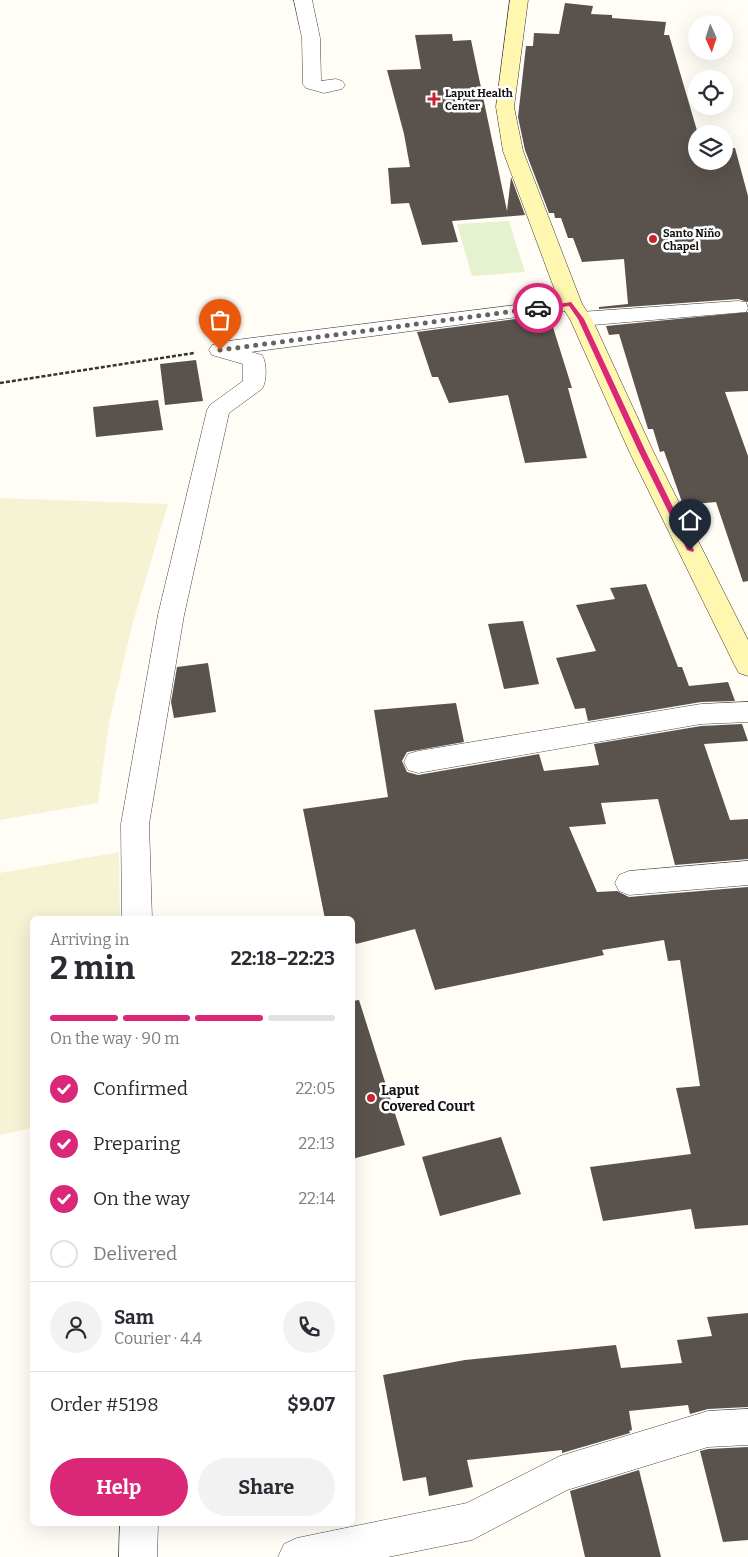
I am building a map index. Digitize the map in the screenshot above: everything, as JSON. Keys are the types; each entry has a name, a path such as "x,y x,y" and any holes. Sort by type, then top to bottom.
{"street":[{"path":"303,0 311,38 312,84 324,87 336,85"},
{"path":"519,0 505,107 513,151 576,312 641,450 748,666"},
{"path":"220,350 576,312 738,307"},
{"path":"137,916 135,824 171,615 218,410 254,384 254,360 220,350"},
{"path":"418,762 701,714 748,712"},
{"path":"629,883 748,873"},
{"path":"297,1557 472,1521 560,1474 708,1429 748,1427"},
{"path":"138,1557 139,1526"}],"path":[{"path":"0,383 144,359 220,350"}],"shaded area":[{"path":"0,498 168,504 133,622 110,718 98,803 0,820"},
{"path":"119,852 120,916 30,916 30,1128 0,1135 0,873"}],"green space":[{"path":"509,221 525,272 472,276 457,224"}],"building":[{"path":"565,3 593,6 591,14 612,15 612,18 666,22 664,35 669,35 688,100 688,115 692,115 695,125 688,125 688,170 733,170 733,148 735,148 748,196 748,302 738,299 599,309 599,307 628,304 624,259 582,262 573,238 568,238 561,218 555,218 554,213 549,213 525,150 518,117 526,46 533,46 534,33 559,34"},
{"path":"452,34 453,41 471,40 507,211 511,177 525,215 452,221 458,242 422,245 409,203 391,204 388,168 410,167 404,134 387,70 421,69 415,35"},
{"path":"748,312 748,391 725,392 748,456 748,581 743,582 716,502 683,505 664,451 660,452 653,429 648,429 619,334 609,335 606,326"},
{"path":"530,317 532,323 551,321 572,388 568,388 587,458 525,463 508,395 449,403 438,377 432,377 417,332"},
{"path":"196,360 203,401 165,405 160,364"},
{"path":"158,400 163,430 96,437 93,407"},
{"path":"646,584 678,667 682,667 689,686 728,682 735,701 701,702 588,721 585,708 575,709 556,658 596,651 576,605 615,599 610,588"},
{"path":"523,621 539,684 504,689 488,624"},
{"path":"208,663 216,712 174,718 171,702 177,667"},
{"path":"456,703 464,742 407,752 402,761 407,772 418,775 539,754 544,771 599,765 594,744 701,726 742,724 748,741 704,744 730,820 748,819 748,859 675,865 658,799 601,803 606,824 569,827 597,892 617,891 629,897 748,887 748,1225 695,1229 691,1209 603,1221 590,1167 691,1154 676,1088 700,1086 680,960 668,961 664,940 602,950 604,955 435,990 415,929 356,944 355,916 324,916 303,809 388,797 374,710"},
{"name":"Laput Covered Court","path":"359,1000 405,1145 355,1158 355,1001"},
{"path":"501,1137 521,1194 440,1216 422,1157"},
{"path":"748,1313 748,1407 708,1409 690,1414 688,1405 629,1411 632,1430 629,1431 630,1433 562,1453 562,1450 467,1460 473,1487 429,1496 426,1477 403,1481 383,1375 465,1360 616,1345 621,1368 682,1363 677,1340 712,1336 707,1317"},
{"path":"748,1447 748,1540 723,1542 700,1451"},
{"path":"639,1470 661,1557 585,1557 570,1491"}],"way so far":[{"path":"220,350 538,308"}],"place":[{"name":"Laput Health Center","path":"434,99"},
{"name":"Santo Niño Chapel","path":"653,239"},
{"name":"Laput Covered Court","path":"371,1098"}],"route":[{"path":"538,308 571,304 581,319 641,450 690,550"}]}
